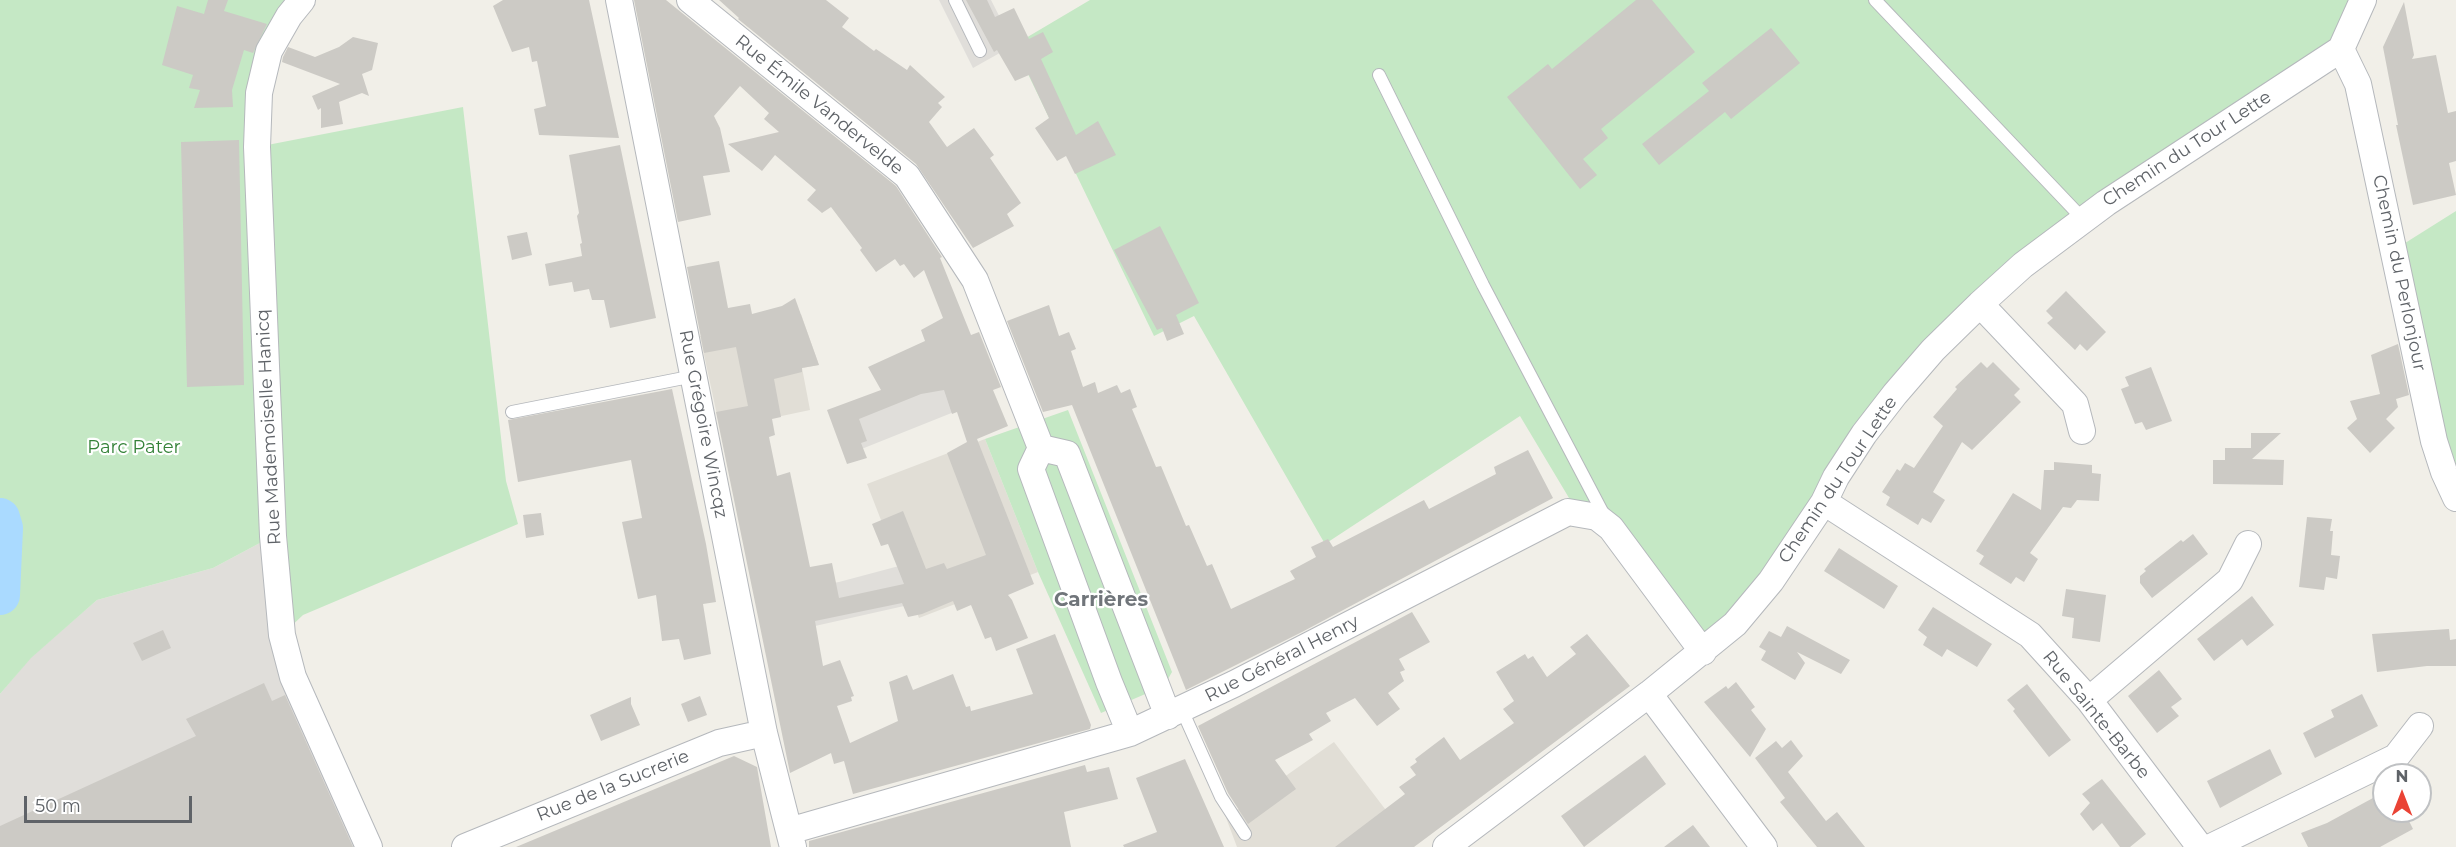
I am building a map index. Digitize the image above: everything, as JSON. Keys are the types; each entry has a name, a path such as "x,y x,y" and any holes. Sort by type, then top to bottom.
{"street":[{"name":"Rue Mademoiselle Hanicq","path":"302,0 289,16 269,51 259,93 257,147 273,536 282,635 293,677 369,847"},
{"name":"Rue Grégoire Wincqz","path":"619,0 764,733 791,839"},
{"name":"Rue Émile Vandervelde","path":"690,0 907,176 975,280 1041,448"},
{"path":"2341,49 2363,0"},
{"name":"Chemin du Tour Lette","path":"1446,847 1650,694 1735,624 1753,603 1824,502 1836,477 1864,434 1895,394 1934,350 2023,265 2083,219 2341,49"},
{"name":"Chemin du Perlonjour","path":"2341,49 2358,84 2434,441 2444,472 2456,498"},
{"path":"1980,304 2075,404 2082,431"},
{"path":"1130,733 1031,469 1041,448 1066,454 1175,713"},
{"name":"Rue Sainte-Barbe","path":"1824,502 2030,635 2089,700 2200,847"},
{"name":"Rue Général Henry","path":"791,839 1130,733 1175,713 1568,512 1597,517 1611,528 1703,652"},
{"path":"2089,700 2230,580 2248,544"},
{"path":"1650,694 1764,847"},
{"path":"2211,847 2396,757 2420,726"},
{"name":"Rue de la Sucrerie","path":"465,847 719,743 764,733"}],"lane":[{"path":"955,0 980,51"},
{"path":"1875,0 2083,219"},
{"path":"1379,75 1483,285 1611,528"},
{"path":"512,412 694,376"},
{"path":"1175,713 1221,797 1245,834"}],"shaded area":[{"path":"939,0 991,0 1014,45 973,68"},
{"path":"801,314 819,365 802,368 810,410 720,429 700,336"},
{"path":"948,368 964,408 854,452 839,413"},
{"path":"985,439 1038,572 919,618 867,484"},
{"path":"273,536 282,635 364,847 0,847 0,694 30,658 97,600 213,568"},
{"path":"899,566 913,604 815,626 756,596 839,582"},
{"path":"1334,742 1414,847 1237,847 1225,815 1240,808"}],"green space":[{"name":"Parc Pater","path":"0,0 294,0 257,147 463,107 506,481 518,524 303,615 282,635 273,536 213,568 97,600 31,658 0,694"},
{"path":"1090,0 2363,0 2341,49 1980,304 1703,652 1615,534 1578,513 1520,416 1325,544 1194,316 1154,336 1014,45"},
{"path":"2456,211 2456,498 2394,250"},
{"path":"1068,410 1172,672 1164,686 1101,713 1038,572 985,439"}],"building":[{"path":"208,0 228,0 224,11 267,24 253,53 244,50 232,90 233,107 194,108 200,90 189,88 193,75 162,65 177,6 204,14"},
{"path":"503,0 589,0 619,138 539,135 534,109 546,106 537,61 532,62 529,47 512,52 493,6"},
{"path":"634,0 666,0 896,186 942,257 940,258 971,335 979,332 1001,387 993,390 1008,426 977,439 1034,584 1008,595 1028,638 996,651 991,637 985,639 971,605 957,611 953,601 922,614 908,617 902,603 815,621 823,666 840,660 854,696 851,697 852,701 837,706 850,743 898,721 889,682 907,675 913,690 953,674 966,707 970,706 971,711 1033,694 1016,649 1055,634 1091,725 1090,729 853,794 844,761 834,764 831,753 790,773 716,412 748,406 736,347 704,353 687,267 719,261 728,308 750,304 752,314 782,306 795,298 819,365 802,368 802,372 774,379 781,417 772,419 775,435 769,437 777,476 790,472 810,567 832,563 839,598 904,584 888,544 881,546 872,524 903,511 926,569 944,563 947,569 986,555 947,453 967,442 957,412 952,414 944,390 921,394 859,419 867,441 861,443 867,458 847,464 827,410 881,390 868,367 925,341 921,330 943,318 924,270 914,278 904,264 900,266 895,259 876,272 860,250 862,248 831,207 822,213 807,200 816,190 775,155 762,171 728,144 779,132 764,119 769,113 740,86 714,116 720,128 730,172 703,176 711,215 678,222"},
{"path":"719,0 826,0 849,18 842,27 874,51 876,49 907,70 910,65 945,97 938,103 942,107 929,122 947,147 974,128 994,155 990,158 1021,203 1007,214 1014,226 973,248 916,164 738,19"},
{"path":"966,0 987,0 995,17 1014,8 1029,39 1043,32 1053,52 1041,59 1076,135 1098,121 1116,155 1075,174 1066,156 1057,161 1035,128 1049,118 1029,75 1015,81 997,50 994,52"},
{"path":"1636,0 1652,0 1695,52 1601,129 1608,138 1583,159 1597,175 1580,189 1507,97 1548,64 1552,69"},
{"path":"2404,2 2414,55 2412,59 2436,55 2448,113 2456,111 2456,161 2449,163 2456,195 2413,205 2383,47"},
{"path":"1771,28 1800,63 1731,119 1725,112 1659,165 1642,144 1709,91 1702,83"},
{"path":"353,37 378,43 372,70 362,74 369,96 362,93 339,102 343,124 321,128 321,108 318,110 312,96 340,84 282,62 283,57 288,47 315,57 339,47"},
{"path":"239,140 244,385 187,387 181,142"},
{"path":"620,145 656,318 610,328 604,300 592,300 589,289 574,292 572,282 549,286 545,264 582,256 577,216 579,213 569,155"},
{"path":"1160,226 1199,303 1176,315 1184,334 1167,341 1162,328 1157,330 1114,250"},
{"path":"527,232 532,255 512,260 507,236"},
{"path":"2066,291 2106,332 2087,351 2080,344 2075,350 2047,323 2053,318 2046,311"},
{"path":"1049,305 1059,336 1069,332 1076,349 1071,351 1083,387 1095,382 1098,393 1117,385 1121,393 1130,389 1137,407 1132,409 1156,467 1161,466 1186,526 1189,525 1207,566 1212,564 1231,609 1295,579 1290,571 1316,557 1311,547 1328,539 1333,547 1424,500 1429,509 1496,474 1494,467 1528,450 1553,498 1302,632 1186,690 1072,405 1043,412 1007,321"},
{"path":"2398,344 2409,395 2396,399 2398,407 2386,419 2395,428 2370,453 2347,428 2357,419 2350,401 2380,394 2371,355"},
{"path":"1981,362 1987,368 1993,362 2020,389 2014,395 2021,402 1972,450 1962,442 1933,492 1945,500 1931,523 1922,518 1918,525 1886,505 1890,497 1882,492 1897,469 1900,471 1905,463 1914,468 1943,426 1933,417 1957,389 1955,387"},
{"path":"2151,367 2172,421 2146,430 2142,422 2135,424 2121,389 2129,386 2125,377"},
{"path":"672,389 706,544 716,602 703,604 711,654 684,660 679,639 662,641 656,595 638,599 622,522 642,518 631,460 518,482 508,420"},
{"path":"2251,433 2281,433 2252,459 2284,460 2283,485 2213,484 2213,460 2225,460 2225,448 2251,448"},
{"path":"2054,462 2092,465 2092,473 2101,474 2099,501 2077,500 2071,508 2063,507 2030,553 2038,559 2024,582 2016,577 2011,584 1979,564 1984,556 1976,551 2013,493 2041,510 2044,470 2054,470"},
{"path":"541,513 544,535 526,538 523,515"},
{"path":"2307,517 2332,519 2331,555 2340,556 2337,579 2326,577 2324,590 2299,587"},
{"path":"2193,534 2208,554 2152,598 2140,583 2140,576 2146,571 2144,569 2181,540 2183,542"},
{"path":"1839,548 1898,586 1884,609 1824,571"},
{"path":"2066,589 2106,595 2100,642 2072,638 2074,618 2062,616"},
{"path":"2252,596 2274,625 2247,646 2242,639 2214,661 2197,639"},
{"path":"1933,607 1992,644 1977,667 1947,649 1942,657 1923,645 1927,637 1918,630"},
{"path":"1412,612 1430,642 1399,659 1405,670 1400,672 1404,681 1388,693 1400,709 1377,726 1355,698 1326,713 1331,721 1309,734 1313,740 1275,760 1296,789 1248,824 1228,793 1198,726"},
{"path":"1787,626 1850,660 1841,674 1797,652 1805,663 1795,680 1761,660 1766,651 1759,647 1769,631 1781,637"},
{"path":"2449,629 2450,640 2456,639 2456,666 2427,666 2377,672 2372,634"},
{"path":"163,630 171,648 142,661 133,643"},
{"path":"1587,634 1630,686 1414,847 1335,847 1405,794 1399,787 1416,775 1410,767 1417,762 1415,759 1444,737 1460,760 1514,723 1503,709 1514,701 1496,672 1525,654 1528,659 1533,656 1547,677 1576,654 1570,647"},
{"path":"2159,670 2182,699 2171,707 2179,716 2157,733 2128,696"},
{"path":"1736,682 1755,707 1751,710 1766,729 1750,757 1704,702 1726,686 1728,689"},
{"path":"264,683 272,701 285,695 353,847 0,847 0,826 196,736 186,719"},
{"path":"2027,684 2071,740 2049,757 2007,700"},
{"path":"2362,694 2378,726 2315,758 2303,733 2334,717 2331,710"},
{"path":"700,696 707,715 688,722 681,704"},
{"path":"631,697 631,704 640,725 601,741 590,715"},
{"path":"1791,740 1803,756 1788,772 1826,821 1837,812 1865,847 1817,847 1780,802 1785,798 1755,758 1776,741 1782,748"},
{"path":"2270,749 2282,774 2220,808 2207,781"},
{"path":"1645,755 1666,784 1584,847 1561,816"},
{"path":"734,756 757,767 771,847 516,847"},
{"path":"1185,759 1224,847 1124,847 1123,845 1157,832 1136,778"},
{"path":"1085,765 1087,772 1109,767 1118,799 1064,812 1071,847 809,847 809,841"},
{"path":"2102,779 2146,834 2130,847 2120,847 2102,823 2093,831 2080,814 2090,803 2082,794"},
{"path":"2372,799 2372,823 2410,823 2413,829 2380,847 2308,847 2301,833 2327,823"},
{"path":"1693,825 1710,847 1664,847"}],"waterway":[{"path":"0,518 3,528 0,595"}],"district":[{"name":"Carrières","path":"1101,600"}]}
